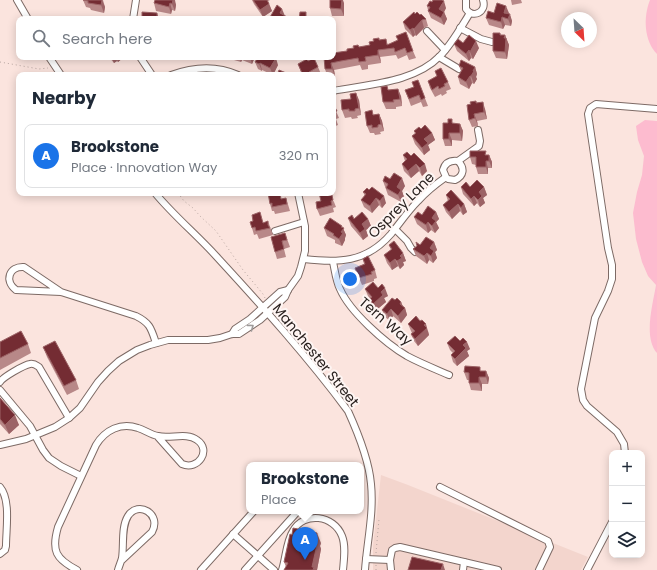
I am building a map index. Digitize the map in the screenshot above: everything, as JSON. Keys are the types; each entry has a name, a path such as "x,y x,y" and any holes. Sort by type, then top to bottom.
{"street":[{"path":"17,0 26,16"},
{"path":"133,16 136,0"},
{"path":"466,0 466,8 470,13 476,14 482,10 484,4 483,0"},
{"path":"336,90 408,76 426,68 445,50 470,13"},
{"path":"460,28 481,39 492,42"},
{"path":"427,31 445,50"},
{"path":"439,57 459,69"},
{"path":"51,60 59,72"},
{"path":"142,60 150,72"},
{"path":"181,72 194,68 208,68 228,72"},
{"path":"625,450 624,444 617,432 587,406 583,400 581,389 595,318 612,279 612,265 608,248 588,114 590,108 596,104 657,109"},
{"path":"458,161 479,146 480,141 478,130"},
{"name":"Osprey Lane","path":"451,161 458,161 463,168 460,177 455,180 448,179 446,177 444,170 446,164 451,161"},
{"name":"Osprey Lane","path":"304,259 333,262 351,259 370,251 382,243 418,201 446,177"},
{"name":"Manchester Street","path":"158,196 263,307 348,411 354,424 369,470 371,484 372,506 365,570"},
{"path":"0,445 18,442 55,427 69,418 80,408 98,382 113,366 137,350 156,343 173,340 214,340 232,334 239,334 268,313 285,297 298,276 304,259 306,241 299,196"},
{"path":"275,231 304,222"},
{"path":"395,229 407,240 414,252"},
{"name":"Tern Way","path":"333,262 339,288 345,300 363,320 406,355 449,375"},
{"path":"61,292 21,266 13,270 9,276 10,283 16,290 61,292 102,304 142,319 149,325 156,343"},
{"path":"232,334 235,329 250,319 280,292 288,290"},
{"path":"0,382 27,365 36,365 40,369 69,418"},
{"path":"0,390 29,424 43,450 52,461 81,476"},
{"path":"77,570 61,561 54,543 58,527 81,476 99,441 105,434 112,429 121,426 130,426 158,437 191,437 197,440 202,446 202,458 193,465 182,464 158,437"},
{"path":"0,487 6,496 7,508 6,546 5,550 0,554"},
{"path":"440,487 548,541 550,547 539,570"},
{"path":"118,570 122,560 127,518 133,510 138,509 148,511 154,518 154,528 152,532 122,560"},
{"path":"201,570 251,514"},
{"path":"244,570 295,514"},
{"path":"282,570 293,531 302,521 315,517 330,521 340,532 344,544 343,570"},
{"path":"587,570 609,528"},
{"path":"233,534 274,570"},
{"path":"391,570 390,560 392,550 400,547 498,570"},
{"path":"366,559 390,560"},
{"path":"463,570 464,562"}],"path":[{"path":"0,62 39,69 54,66"},
{"path":"180,196 184,202 193,208 216,231 243,270 263,294 265,299"},
{"path":"376,556 379,520"},
{"path":"376,563 376,570"}],"shaded area":[{"path":"650,0 657,0 657,54 647,36 646,14"},
{"path":"645,120 657,121 657,353 653,346 650,329 651,311 656,285 648,276 642,262 636,239 633,213 642,175 644,156 638,140 636,126"},
{"path":"381,475 588,557 581,570 373,570 373,546"}],"building":[{"path":"83,0 102,0 101,5 88,3 88,1"},
{"path":"155,0 173,0 169,7 154,3"},
{"path":"253,0 267,0 269,4 260,10"},
{"path":"330,0 342,0 341,9 330,8"},
{"path":"433,0 444,1 439,9 444,12 441,18 428,11 430,7 427,6 430,1 432,2"},
{"path":"497,3 506,6 504,13 510,14 508,19 502,17 501,22 486,18 488,11 494,13"},
{"path":"277,5 282,9 280,13 285,16 271,16"},
{"path":"142,12 157,13 157,16 142,16"},
{"path":"300,12 306,12 306,16 299,16"},
{"path":"414,12 415,14 417,12 420,15 421,14 426,19 422,20 414,29 413,28 410,30 403,22"},
{"path":"406,32 413,51 407,53 405,48 395,52 394,48 378,50 378,55 365,57 366,61 359,62 358,58 341,61 331,63 332,69 325,69 324,60 336,60 336,53 347,51 347,49 354,48 353,46 358,45 359,47 370,45 369,42 374,41 373,39 379,38 379,40 386,39 387,45 398,40 396,36"},
{"path":"493,33 505,35 505,52 493,51"},
{"path":"469,35 476,41 470,52 469,50 466,54 454,44 458,39 463,43"},
{"path":"256,60 275,60 270,68 255,62"},
{"path":"305,60 315,60 318,67 309,72 302,72 298,64"},
{"path":"461,60 475,67 471,76 466,82 458,77 463,68 459,66"},
{"path":"441,68 448,82 444,84 445,86 439,89 438,86 432,90 428,81 437,76 435,71"},
{"path":"418,80 425,98 421,100 419,95 409,99 405,90 414,87 412,82"},
{"path":"387,86 388,90 398,89 400,99 393,100 394,102 383,102 381,87"},
{"path":"356,93 359,108 355,109 355,111 349,111 349,109 342,110 341,100 351,99 350,94"},
{"path":"476,101 476,103 483,102 484,112 474,114 475,118 469,120 467,105 471,104 470,102"},
{"path":"372,110 373,115 379,114 381,124 378,125 378,127 372,128 372,125 367,126 365,112"},
{"path":"448,119 452,119 452,123 460,124 460,133 449,133 449,139 443,139 443,123 448,123"},
{"path":"425,125 432,133 424,139 428,143 422,148 412,136 416,133 414,131 419,127 421,129"},
{"path":"470,151 486,151 485,155 489,155 489,161 486,161 486,167 476,167 476,157 470,157"},
{"path":"407,152 411,156 414,153 425,164 420,168 416,164 408,171 402,164 407,159 403,155"},
{"path":"394,173 402,178 397,187 401,190 398,195 386,188 388,184 383,181 385,176 390,179"},
{"path":"477,180 484,187 479,192 482,196 478,200 474,196 471,199 461,187 466,182 470,187"},
{"path":"372,187 384,196 380,201 376,198 370,206 361,200 366,194 363,192 367,188 369,190"},
{"path":"451,190 464,204 461,208 458,204 449,212 443,205 450,199 446,195"},
{"path":"269,196 280,196 281,199 286,198 287,204 272,207 272,203 270,204"},
{"path":"320,196 332,196 332,205 317,209 316,202 321,201"},
{"path":"428,206 436,212 432,218 436,221 432,226 428,222 426,225 414,217 418,212 422,215"},
{"path":"260,212 263,223 268,221 270,228 256,231 255,227 252,228 250,222 253,221 252,215"},
{"path":"362,212 368,219 362,224 365,229 360,233 348,218 352,215 354,219"},
{"path":"330,218 344,228 339,239 324,228"},
{"path":"285,233 287,240 282,241 284,249 275,252 271,237"},
{"path":"426,237 434,242 430,248 434,251 431,256 427,253 424,256 413,249 417,246 416,242 420,245"},
{"path":"394,241 403,253 400,256 402,258 397,261 395,259 390,263 384,255 392,249 389,245"},
{"path":"368,256 375,270 371,272 372,274 359,278 355,268 365,264 363,259"},
{"path":"373,282 378,288 382,284 385,288 381,292 383,295 372,305 368,300 372,297 365,289"},
{"path":"392,298 395,300 397,298 401,302 400,304 405,308 398,316 391,309 387,314 382,310"},
{"path":"416,316 420,321 422,320 426,324 424,325 427,328 415,339 411,334 415,331 408,324"},
{"path":"21,331 28,344 0,358 0,342"},
{"path":"455,336 460,341 463,338 467,342 463,345 466,348 455,359 451,355 455,351 447,343"},
{"path":"55,341 76,380 64,386 43,347"},
{"path":"465,366 480,367 480,371 486,371 486,377 479,377 479,383 469,383 469,373 464,372"},
{"path":"0,398 15,415 5,425 0,419"},
{"path":"293,528 317,533 316,539 318,540 312,567 314,567 313,570 284,570 288,563 284,562 290,534 292,535"},
{"path":"412,557 443,564 441,570 408,570"}],"place":[{"name":"Brookstone","path":"305,560"}]}
